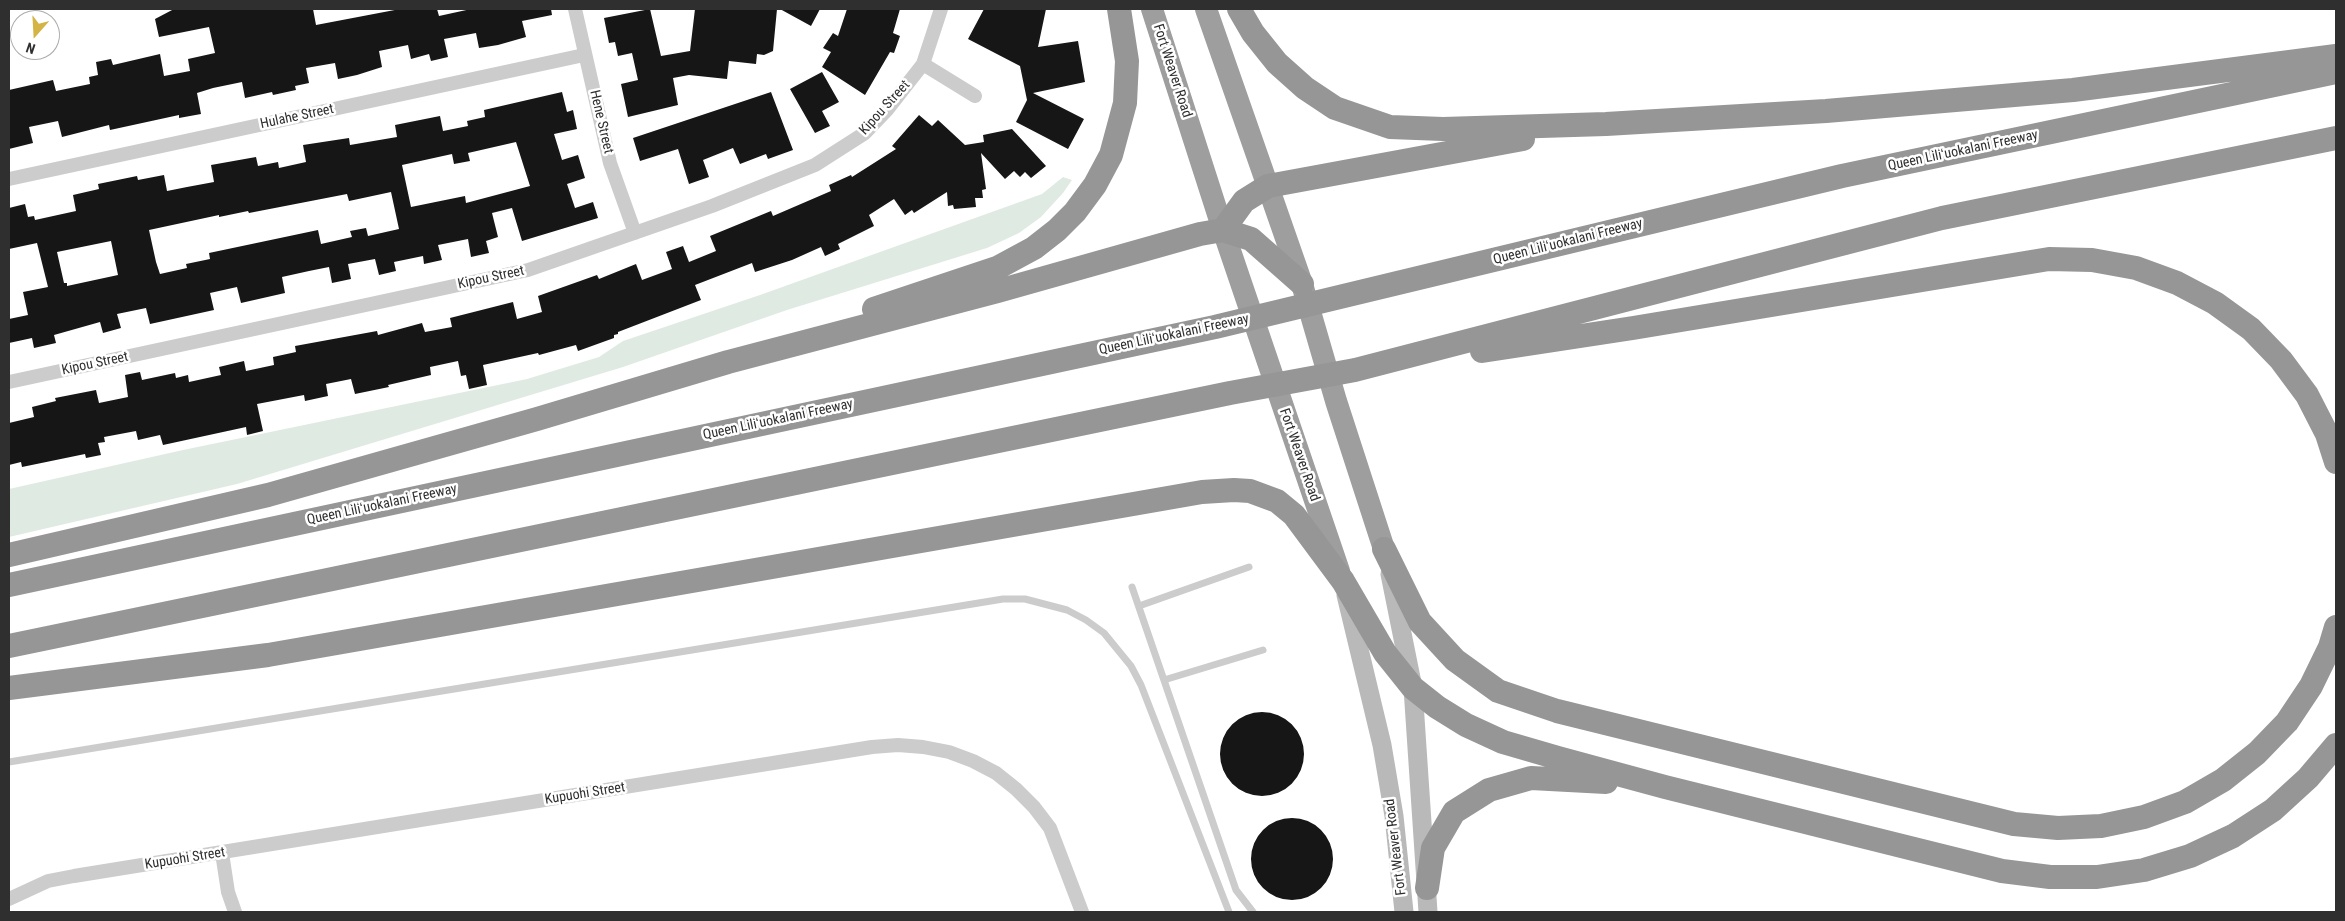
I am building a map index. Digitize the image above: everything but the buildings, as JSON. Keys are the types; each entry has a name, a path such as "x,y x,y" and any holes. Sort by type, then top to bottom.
{"highway":[{"path":"728,362 831,323 997,268 1034,248 1057,230 1075,212 1095,185 1110,155 1120,126 1128,75 1125,39 1118,9"},
{"name":"Fort Weaver Road","path":"1152,9 1223,230 1343,581"},
{"name":"Fort Weaver Road","path":"1206,9 1302,284 1336,401 1384,548"},
{"path":"1238,9 1253,33 1277,63 1305,88 1335,108 1362,119 1390,127 1443,129 1606,124 1826,111 2073,90 2336,56"},
{"name":"Queen Liliʻuokalani Freeway","path":"9,585 1215,327 1336,300 1587,236 1842,176 2336,72"},
{"path":"1223,230 1244,201 1268,186 1606,124"},
{"path":"1354,370 1942,218 2336,138"},
{"path":"9,555 268,495 537,419 728,362 998,291 1200,234 1223,230 1251,239 1302,284"},
{"path":"9,646 1230,393 1354,370 1633,328 2049,259 2092,260 2136,268 2177,283 2216,303 2250,329 2281,360 2307,395 2327,434 2336,462"},
{"path":"9,688 268,654 1222,490 1250,491 1278,501 1294,515 1343,581 1385,653 1413,688 1437,707 1466,725 1504,742 1665,787 2002,871 2050,877 2097,877 2144,870 2190,856 2233,836 2273,810 2308,778 2336,745"},
{"path":"1384,548 1420,622 1455,660 1498,691 1557,712 2004,821 2058,828 2101,826 2144,817 2185,802 2223,780 2257,754 2287,722 2312,686 2330,647 2336,627"},
{"path":"1428,888 1433,848 1454,812 1488,790 1531,778 1665,787"}],"main road":[{"name":"Fort Weaver Road","path":"1384,548 1406,645 1413,688 1428,888 1428,912"},
{"name":"Fort Weaver Road","path":"1343,581 1382,745 1394,816 1404,912"}],"street":[{"name":"Hene Street","path":"575,9 610,162 634,233"},
{"name":"Kipou Street","path":"9,382 528,270 634,233 815,165 865,133 887,110 922,64 941,9"},
{"name":"Hulahe Street","path":"9,179 584,55"},
{"path":"922,64 975,96"},
{"name":"Kupuohi Street","path":"9,899 48,881 74,876 222,854 872,747 898,745 923,747 957,755 996,773 1016,789 1034,807 1050,828 1082,912"},
{"path":"222,854 228,892 235,912"}],"lane":[{"path":"1139,606 1249,567"},
{"path":"1132,587 1236,890 1253,912"},
{"path":"9,762 983,602 1025,599 1060,607 1086,620 1104,633 1131,666 1141,685 1229,912"},
{"path":"1164,680 1263,650"}],"shaded area":[{"path":"1063,177 1072,180 1041,217 1019,233 987,248 787,310 623,367 237,484 9,537 9,489 183,450 527,379 599,357 623,341 760,295 1042,194"}]}
